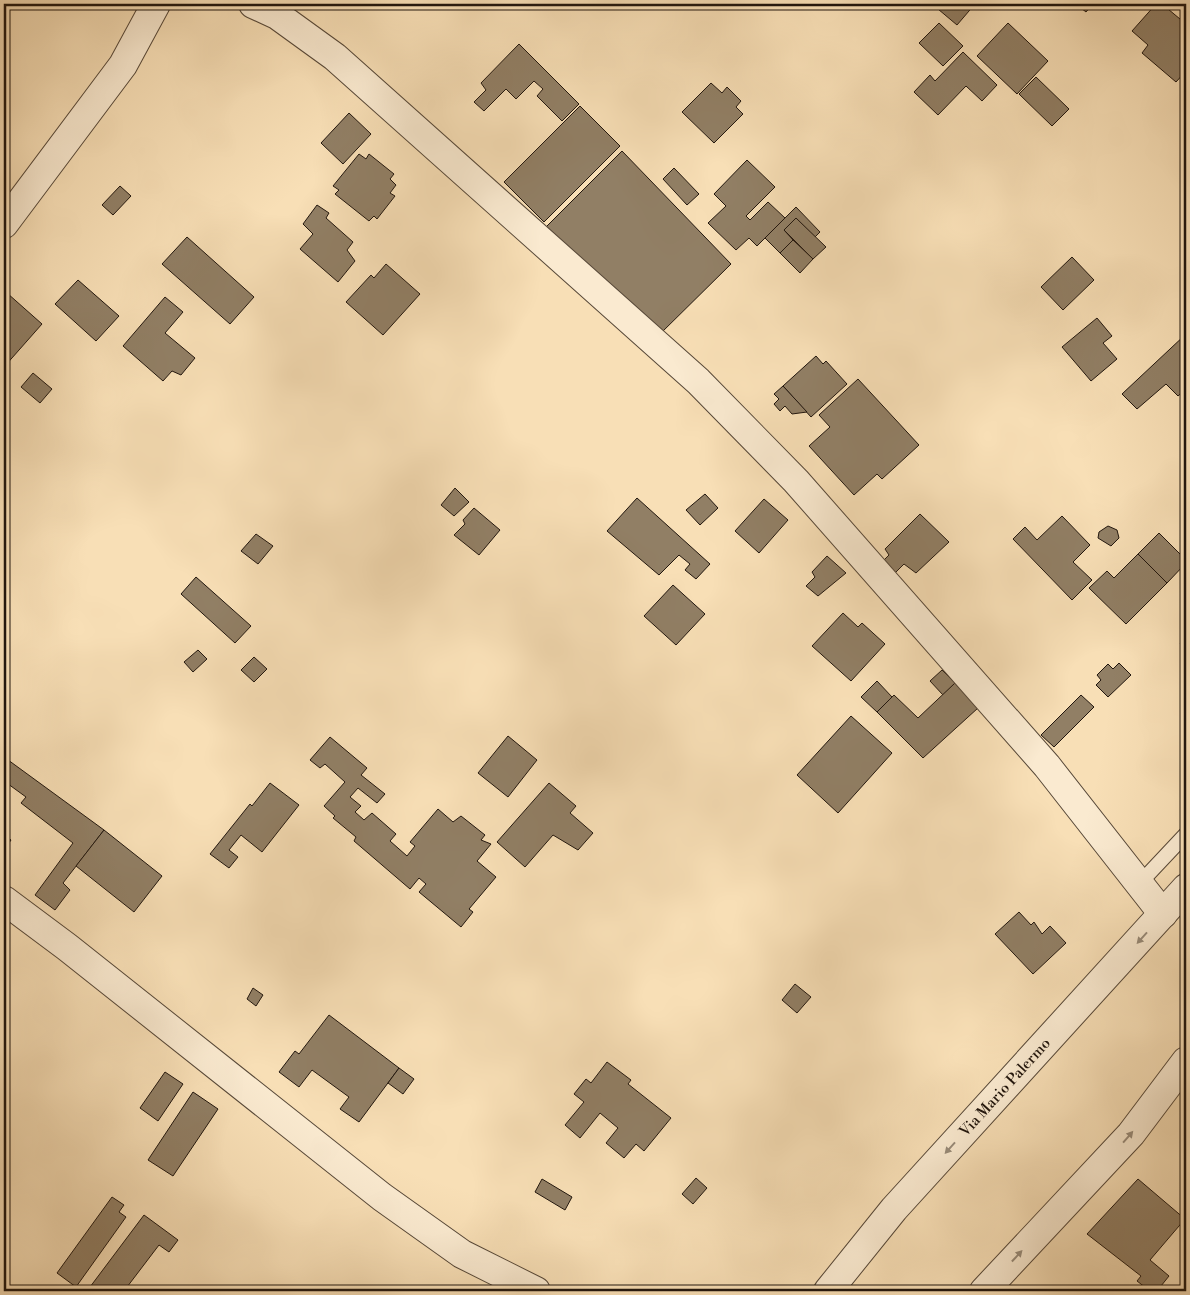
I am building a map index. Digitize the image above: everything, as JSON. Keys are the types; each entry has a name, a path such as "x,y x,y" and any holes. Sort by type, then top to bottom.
{"street":[{"path":"4,224 123,65 156,4"},
{"path":"253,4 277,15 335,57 698,381 796,481 1047,766 1163,914"},
{"name":"Via Mario Palermo","path":"828,1291 894,1210 1186,888"},
{"path":"4,900 67,946 382,1197 462,1254 536,1291"},
{"path":"984,1291 1131,1134 1186,1061"}],"lane":[{"path":"1140,884 1186,834"}],"building":[{"path":"932,4 975,4 957,25"},
{"path":"1076,4 1093,4 1086,12"},
{"path":"1156,4 1162,4 1186,24 1186,71 1176,82 1142,53 1148,45 1132,31"},
{"path":"939,23 963,46 943,66 919,43"},
{"path":"1008,23 1048,61 1017,94 977,56"},
{"path":"519,44 579,104 562,121 537,96 543,89 534,81 516,99 506,89 484,111 474,102 486,90 481,83"},
{"path":"963,52 997,85 982,101 966,86 938,115 914,92 930,75 935,81"},
{"path":"1036,77 1069,109 1052,126 1019,94"},
{"path":"711,83 722,93 727,87 741,101 736,107 743,114 714,143 682,112"},
{"path":"580,106 620,146 544,222 504,182"},
{"path":"349,113 371,134 343,164 321,143"},
{"path":"622,151 731,264 659,335 546,227"},
{"path":"359,154 366,159 369,154 394,174 390,179 396,185 390,193 395,196 377,219 374,216 369,221 335,194 339,190 333,186"},
{"path":"747,160 775,187 746,216 750,220 768,202 785,218 757,246 749,238 736,250 708,223 726,206 714,194"},
{"path":"674,168 699,194 687,205 663,179"},
{"path":"120,186 131,196 113,215 102,205"},
{"path":"317,205 329,213 326,218 353,242 347,250 355,261 338,282 300,249 313,234 303,224"},
{"path":"796,207 820,232 815,237 796,218 784,230 793,240 780,253 765,238"},
{"path":"796,218 826,247 813,259 784,230"},
{"path":"187,237 254,297 230,324 162,264"},
{"path":"793,240 813,259 800,273 780,253"},
{"path":"1072,257 1094,280 1063,310 1041,287"},
{"path":"386,264 420,294 383,335 346,302 371,275 374,278"},
{"path":"78,280 119,316 96,341 55,304"},
{"path":"7,293 42,324 4,367 4,297"},
{"path":"165,297 183,312 165,333 195,358 181,375 172,371 163,381 123,346"},
{"path":"1097,318 1112,336 1103,343 1117,359 1091,381 1062,347"},
{"path":"1186,334 1186,389 1178,396 1166,384 1137,409 1122,394"},
{"path":"816,356 823,364 826,361 847,384 811,417 783,386"},
{"path":"33,373 52,389 40,403 21,387"},
{"path":"858,379 919,445 882,479 877,474 854,495 809,446 830,427 819,415"},
{"path":"783,386 807,412 792,414 785,406 780,411 774,404 779,399 774,394"},
{"path":"455,488 469,502 454,516 441,505"},
{"path":"705,494 718,508 700,525 686,510"},
{"path":"637,498 710,564 696,579 685,570 690,564 679,555 659,575 607,531"},
{"path":"764,499 788,520 759,553 735,531"},
{"path":"474,508 500,530 479,555 454,535 465,524 463,520"},
{"path":"920,514 949,542 916,573 904,564 888,580 878,566 889,555 885,549"},
{"path":"1062,516 1090,545 1073,562 1092,580 1072,600 1013,539 1025,527 1037,540"},
{"path":"1108,526 1117,530 1119,538 1111,546 1098,538 1099,532"},
{"path":"1159,533 1186,560 1186,563 1167,583 1138,554"},
{"path":"256,534 273,546 258,564 241,551"},
{"path":"1138,554 1167,583 1126,624 1089,588 1107,571 1114,578"},
{"path":"827,556 846,573 818,596 806,586 815,577 812,572"},
{"path":"196,577 251,626 235,643 181,594"},
{"path":"673,585 705,614 676,645 644,616"},
{"path":"843,613 858,627 862,623 885,644 851,681 812,646"},
{"path":"1186,637 1186,650 1180,643"},
{"path":"198,650 207,659 193,672 184,662"},
{"path":"254,657 267,669 254,682 241,670"},
{"path":"1119,663 1131,675 1108,697 1096,685 1101,680 1097,675 1108,664 1113,669"},
{"path":"942,670 955,683 943,695 930,681"},
{"path":"877,681 892,697 877,712 861,697"},
{"path":"955,683 978,708 923,758 877,712 894,695 918,718"},
{"path":"1081,695 1094,707 1054,747 1041,735"},
{"path":"851,716 892,753 838,813 797,775"},
{"path":"508,736 537,760 508,797 478,773"},
{"path":"330,737 367,768 361,775 385,794 377,803 358,788 350,797 361,806 355,812 364,820 372,813 396,834 390,841 407,856 415,846 410,842 438,809 453,822 461,816 485,835 481,840 491,844 477,861 496,877 469,909 473,912 461,927 419,892 426,884 419,878 410,889 354,841 356,837 333,818 335,816 324,806 345,782 325,764 320,768 310,760"},
{"path":"4,757 104,830 63,883 70,890 55,910 35,895 73,843 21,803 26,797 4,781"},
{"path":"270,783 299,805 262,852 241,835 229,850 238,857 229,868 210,854 250,804 252,806"},
{"path":"549,783 576,806 570,813 593,833 578,850 553,835 525,867 497,842"},
{"path":"104,830 162,876 134,912 76,866"},
{"path":"4,835 11,840 4,850"},
{"path":"1019,912 1031,925 1034,922 1042,934 1050,926 1066,943 1033,974 995,934"},
{"path":"795,984 811,997 797,1013 782,1000"},
{"path":"253,988 263,995 256,1006 247,999"},
{"path":"329,1015 399,1068 359,1122 340,1109 349,1097 312,1070 299,1087 279,1072 295,1051 299,1054"},
{"path":"607,1062 631,1080 628,1084 671,1118 644,1151 636,1144 624,1158 606,1143 618,1128 600,1113 580,1138 565,1125 584,1102 574,1094 586,1079 591,1083"},
{"path":"399,1068 414,1079 403,1094 388,1083"},
{"path":"165,1072 183,1084 158,1121 140,1108"},
{"path":"193,1092 218,1109 173,1176 148,1160"},
{"path":"696,1178 707,1188 693,1204 682,1194"},
{"path":"542,1179 572,1197 565,1210 535,1192"},
{"path":"1138,1179 1185,1219 1150,1260 1169,1276 1157,1291 1150,1291 1137,1281 1141,1276 1087,1234"},
{"path":"112,1197 124,1205 119,1212 126,1217 76,1287 57,1273"},
{"path":"144,1215 178,1240 169,1252 159,1245 124,1291 87,1291"}]}
